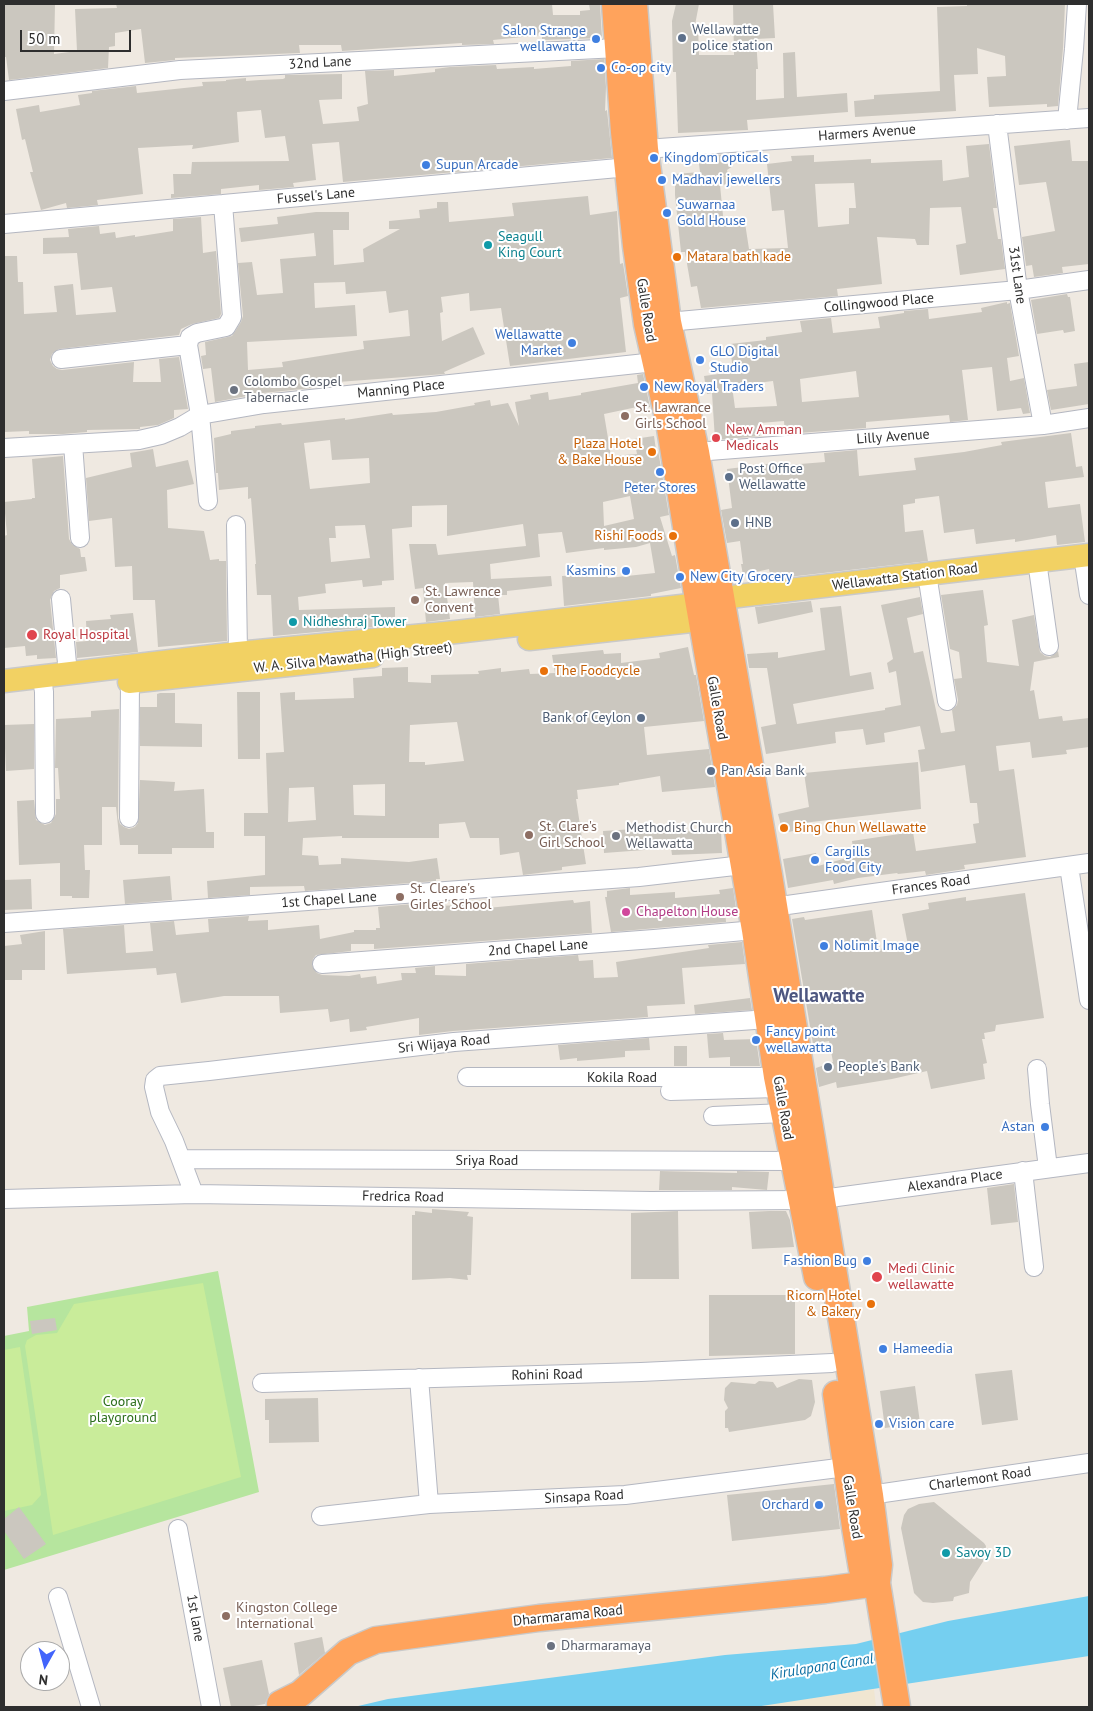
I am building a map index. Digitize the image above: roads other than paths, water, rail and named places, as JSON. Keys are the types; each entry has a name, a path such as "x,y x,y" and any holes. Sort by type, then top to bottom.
{"highway":[{"name":"Galle Road","path":"615,4 627,45"},
{"name":"Galle Road","path":"634,4 627,45 624,132 637,158 668,322 696,452 712,610 743,865 793,1161 812,1199"},
{"name":"Galle Road","path":"637,158 640,271 655,362 712,610 773,907 812,1199 830,1301 870,1495 879,1565 877,1583 897,1706"},
{"name":"Galle Road","path":"830,1301 832,1363 862,1569 877,1583"},
{"name":"Dharmarama Road","path":"276,1706 300,1694 348,1652 376,1640 539,1618 816,1591 877,1583"}],"main road":[{"name":"Wellawatta Station Road","path":"712,610 738,596 1086,556"},
{"name":"W. A. Silva Mawatha (High Street)","path":"4,696 68,674 238,653 712,610"},
{"name":"W. A. Silva Mawatha (High Street)","path":"4,681 43,684 130,682 712,610"}],"street":[{"path":"1067,120 1077,4"},
{"name":"32nd Lane","path":"4,91 180,70 627,45"},
{"name":"Harmers Avenue","path":"637,158 997,124 1089,118"},
{"name":"31st Lane","path":"997,124 1018,290 1043,425"},
{"name":"Fussel's Lane","path":"4,224 223,204 637,158"},
{"path":"208,501 200,415 188,345 190,337 197,333 226,327 232,317 223,204"},
{"name":"Collingwood Place","path":"668,322 1018,290 1089,280"},
{"path":"61,359 188,345"},
{"name":"Manning Place","path":"4,448 139,440 161,435 180,427 200,415 274,403 655,362"},
{"name":"Lilly Avenue","path":"696,452 1043,425 1089,418"},
{"path":"73,444 80,538"},
{"path":"236,525 238,653"},
{"path":"1086,556 1089,595"},
{"path":"1037,561 1049,646"},
{"path":"927,574 947,701"},
{"path":"61,599 68,674"},
{"path":"129,818 130,682"},
{"path":"43,684 45,814"},
{"name":"Frances Road","path":"773,907 1089,863"},
{"name":"1st Chapel Lane","path":"4,923 639,877 743,865"},
{"path":"1069,866 1089,1000"},
{"name":"2nd Chapel Lane","path":"322,964 755,930"},
{"name":"Sri Wijaya Road","path":"181,1159 160,1112 154,1087 155,1080 160,1076 209,1072 454,1042 768,1019"},
{"path":"1037,1069 1048,1168"},
{"name":"Kokila Road","path":"466,1077 634,1078 781,1093"},
{"path":"670,1091 781,1093"},
{"path":"713,1116 781,1093"},
{"path":"181,1159 194,1194"},
{"name":"Sriya Road","path":"181,1159 793,1161"},
{"name":"Alexandra Place","path":"812,1199 1089,1163"},
{"path":"1023,1172 1034,1267"},
{"name":"Fredrica Road","path":"4,1199 194,1194 651,1201 812,1199"},
{"name":"Rohini Road","path":"262,1383 641,1372 832,1363"},
{"path":"419,1378 429,1504"},
{"name":"Charlemont Road","path":"870,1495 1089,1463"},
{"name":"Sinsapa Road","path":"321,1516 429,1504 625,1495 846,1467"},
{"name":"1st lane","path":"178,1529 211,1707"},
{"path":"58,1597 91,1707"}],"water":[{"name":"Kirulapana Canal","path":"1089,1596 1089,1656 755,1707 354,1707 388,1699 725,1655 856,1644 948,1621"}],"place":[{"name":"Wellawatte police station","path":"682,38"},
{"name":"Salon Strange wellawatta","path":"596,39"},
{"name":"Co-op city","path":"601,68"},
{"name":"Kingdom opticals","path":"654,158"},
{"name":"Supun Arcade","path":"426,165"},
{"name":"Madhavi jewellers","path":"662,180"},
{"name":"Suwarnaa Gold House","path":"667,213"},
{"name":"Seagull King Court","path":"488,245"},
{"name":"Matara bath kade","path":"677,257"},
{"name":"Wellawatte Market","path":"572,343"},
{"name":"GLO Digital Studio","path":"700,360"},
{"name":"New Royal Traders","path":"644,387"},
{"name":"Colombo Gospel Tabernacle","path":"234,390"},
{"name":"St. Lawrance Girls School","path":"625,416"},
{"name":"New Amman Medicals","path":"716,438"},
{"name":"Plaza Hotel & Bake House","path":"652,452"},
{"name":"Peter Stores","path":"660,472"},
{"name":"Post Office Wellawatte","path":"729,477"},
{"name":"HNB","path":"735,523"},
{"name":"Rishi Foods","path":"673,536"},
{"name":"Kasmins","path":"626,571"},
{"name":"New City Grocery","path":"680,577"},
{"name":"St. Lawrence Convent","path":"415,600"},
{"name":"Nidheshraj Tower","path":"293,622"},
{"name":"Royal Hospital","path":"32,635"},
{"name":"The Foodcycle","path":"544,671"},
{"name":"Bank of Ceylon","path":"641,718"},
{"name":"Pan Asia Bank","path":"711,771"},
{"name":"Bing Chun Wellawatte","path":"784,828"},
{"name":"St. Clare's Girl School","path":"529,835"},
{"name":"Methodist Church Wellawatta","path":"616,836"},
{"name":"Cargills Food City","path":"815,860"},
{"name":"St. Cleare's Girles' School","path":"400,897"},
{"name":"Chapelton House","path":"626,912"},
{"name":"Nolimit Image","path":"824,946"},
{"name":"Fancy point wellawatta","path":"756,1040"},
{"name":"People's Bank","path":"828,1067"},
{"name":"Astan","path":"1045,1127"},
{"name":"Fashion Bug","path":"867,1261"},
{"name":"Medi Clinic wellawatte","path":"877,1277"},
{"name":"Ricorn Hotel & Bakery","path":"871,1304"},
{"name":"Hameedia","path":"883,1349"},
{"name":"Vision care","path":"879,1424"},
{"name":"Orchard","path":"819,1505"},
{"name":"Savoy 3D","path":"946,1553"},
{"name":"Kingston College International","path":"226,1616"},
{"name":"Dharmaramaya","path":"551,1646"}],"district":[{"name":"Wellawatte","path":"819,997"}],"park label":[{"name":"Cooray playground","path":"123,1410"}]}
